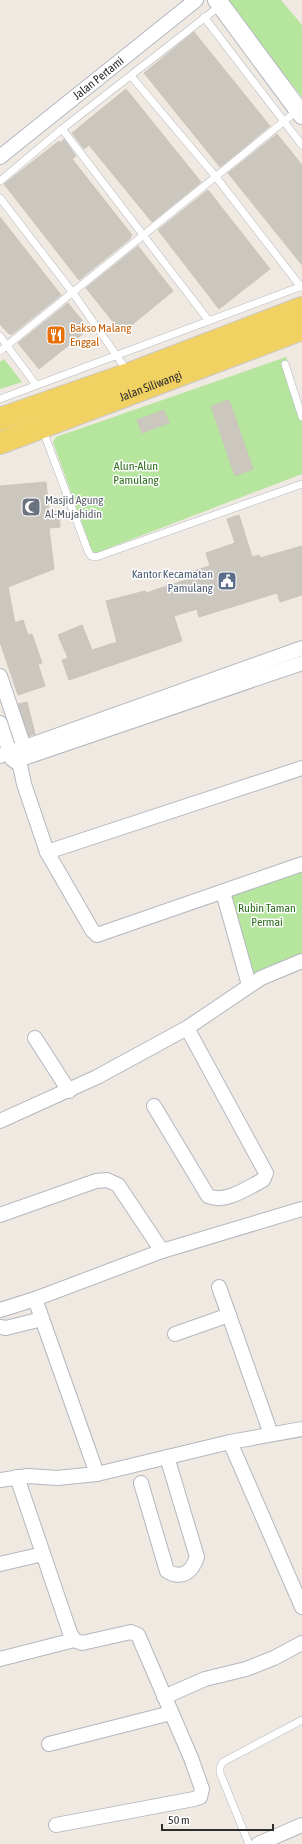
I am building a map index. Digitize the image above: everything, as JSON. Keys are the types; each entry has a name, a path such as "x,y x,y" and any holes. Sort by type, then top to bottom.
{"main road":[{"name":"Jalan Siliwangi","path":"0,419 129,374 302,294"},
{"name":"Jalan Siliwangi","path":"0,443 302,329"}],"street":[{"name":"Jalan Pertami","path":"0,156 196,0"},
{"path":"219,2 300,112"},
{"path":"0,723 5,753 12,758 24,756 262,669 302,648"},
{"path":"262,669 302,663"},
{"path":"0,676 24,756 24,784 47,852 92,930 97,935 302,864"},
{"path":"47,852 302,768"},
{"path":"223,892 249,986"},
{"path":"0,1121 69,1090 186,1028 261,978 302,961"},
{"path":"154,1106 208,1196 215,1199 225,1198 265,1178 266,1173 186,1028"},
{"path":"35,1038 69,1090"},
{"path":"0,1215 96,1181 107,1180 118,1185 162,1252"},
{"path":"0,1310 35,1299 162,1252 302,1209"},
{"path":"219,1288 271,1434"},
{"path":"35,1299 98,1474"},
{"path":"175,1334 229,1315"},
{"path":"0,1327 6,1328 42,1319"},
{"path":"0,1480 17,1477 57,1478 98,1474 230,1442 302,1429"},
{"path":"230,1442 302,1607"},
{"path":"141,1484 167,1571 181,1575 190,1571 194,1566 197,1557 167,1457"},
{"path":"17,1477 70,1633 74,1640"},
{"path":"0,1564 43,1554"},
{"path":"0,1659 74,1640 82,1643 131,1632 138,1635 191,1758 202,1789 200,1797 56,1825"},
{"path":"164,1696 205,1679 246,1669 274,1658 302,1643"},
{"path":"49,1744 171,1713"},
{"path":"258,1844 302,1825"}],"lane":[{"path":"0,181 62,129 204,17 219,2"},
{"path":"204,17 302,145"},
{"path":"0,398 209,321 302,294 216,177 131,76"},
{"path":"0,351 284,122 300,112"},
{"path":"62,129 209,321"},
{"path":"0,198 73,293 129,374"},
{"path":"0,336 36,385"},
{"path":"285,364 302,417"},
{"path":"42,428 88,552 91,556 96,557 302,484"},
{"path":"250,1844 220,1773 220,1767 223,1762 302,1720"}],"green space":[{"path":"224,0 281,0 302,25 302,97"},
{"name":"Alun-Alun Pamulang","path":"286,357 302,407 302,474 93,554 53,442 56,437"},
{"path":"4,359 22,382 0,389 0,362"},
{"name":"Rubin Taman Permai","path":"302,864 302,962 249,985 223,892"}],"building":[{"path":"194,32 270,126 220,167 144,73"},
{"path":"126,89 201,182 152,222 89,145 84,149 72,133"},
{"path":"277,134 302,165 302,265 228,173"},
{"path":"64,139 76,156 72,159 132,235 130,237 131,238 79,280 4,184 59,141 60,143"},
{"path":"208,190 270,269 219,309 158,230"},
{"path":"0,217 61,295 11,335 0,324"},
{"path":"138,246 173,291 122,333 86,288"},
{"path":"68,303 89,329 39,369 18,343"},
{"path":"229,400 253,469 235,476 211,406"},
{"path":"164,410 169,423 142,433 137,420"},
{"name":"Masjid Agung Al-Mujahidin","path":"46,482 49,512 59,511 60,527 49,528 54,569 8,587 15,623 23,620 28,635 32,634 42,663 38,664 45,686 18,695 0,642 0,486"},
{"path":"239,515 252,557 259,555 260,558 302,546 302,595 280,602 277,593 199,617 197,609 174,616 182,641 69,680 62,660 68,658 58,635 82,625 92,650 117,642 106,601 145,591 146,593 188,579 186,573 210,566 206,553 235,543 227,519"},
{"path":"27,702 35,734 29,736 18,704"}],"place":[{"name":"Bakso Malang Enggal","path":"56,335"},
{"name":"Masjid Agung Al-Mujahidin","path":"31,507"},
{"name":"Kantor Kecamatan Pamulang","path":"227,581"}]}
